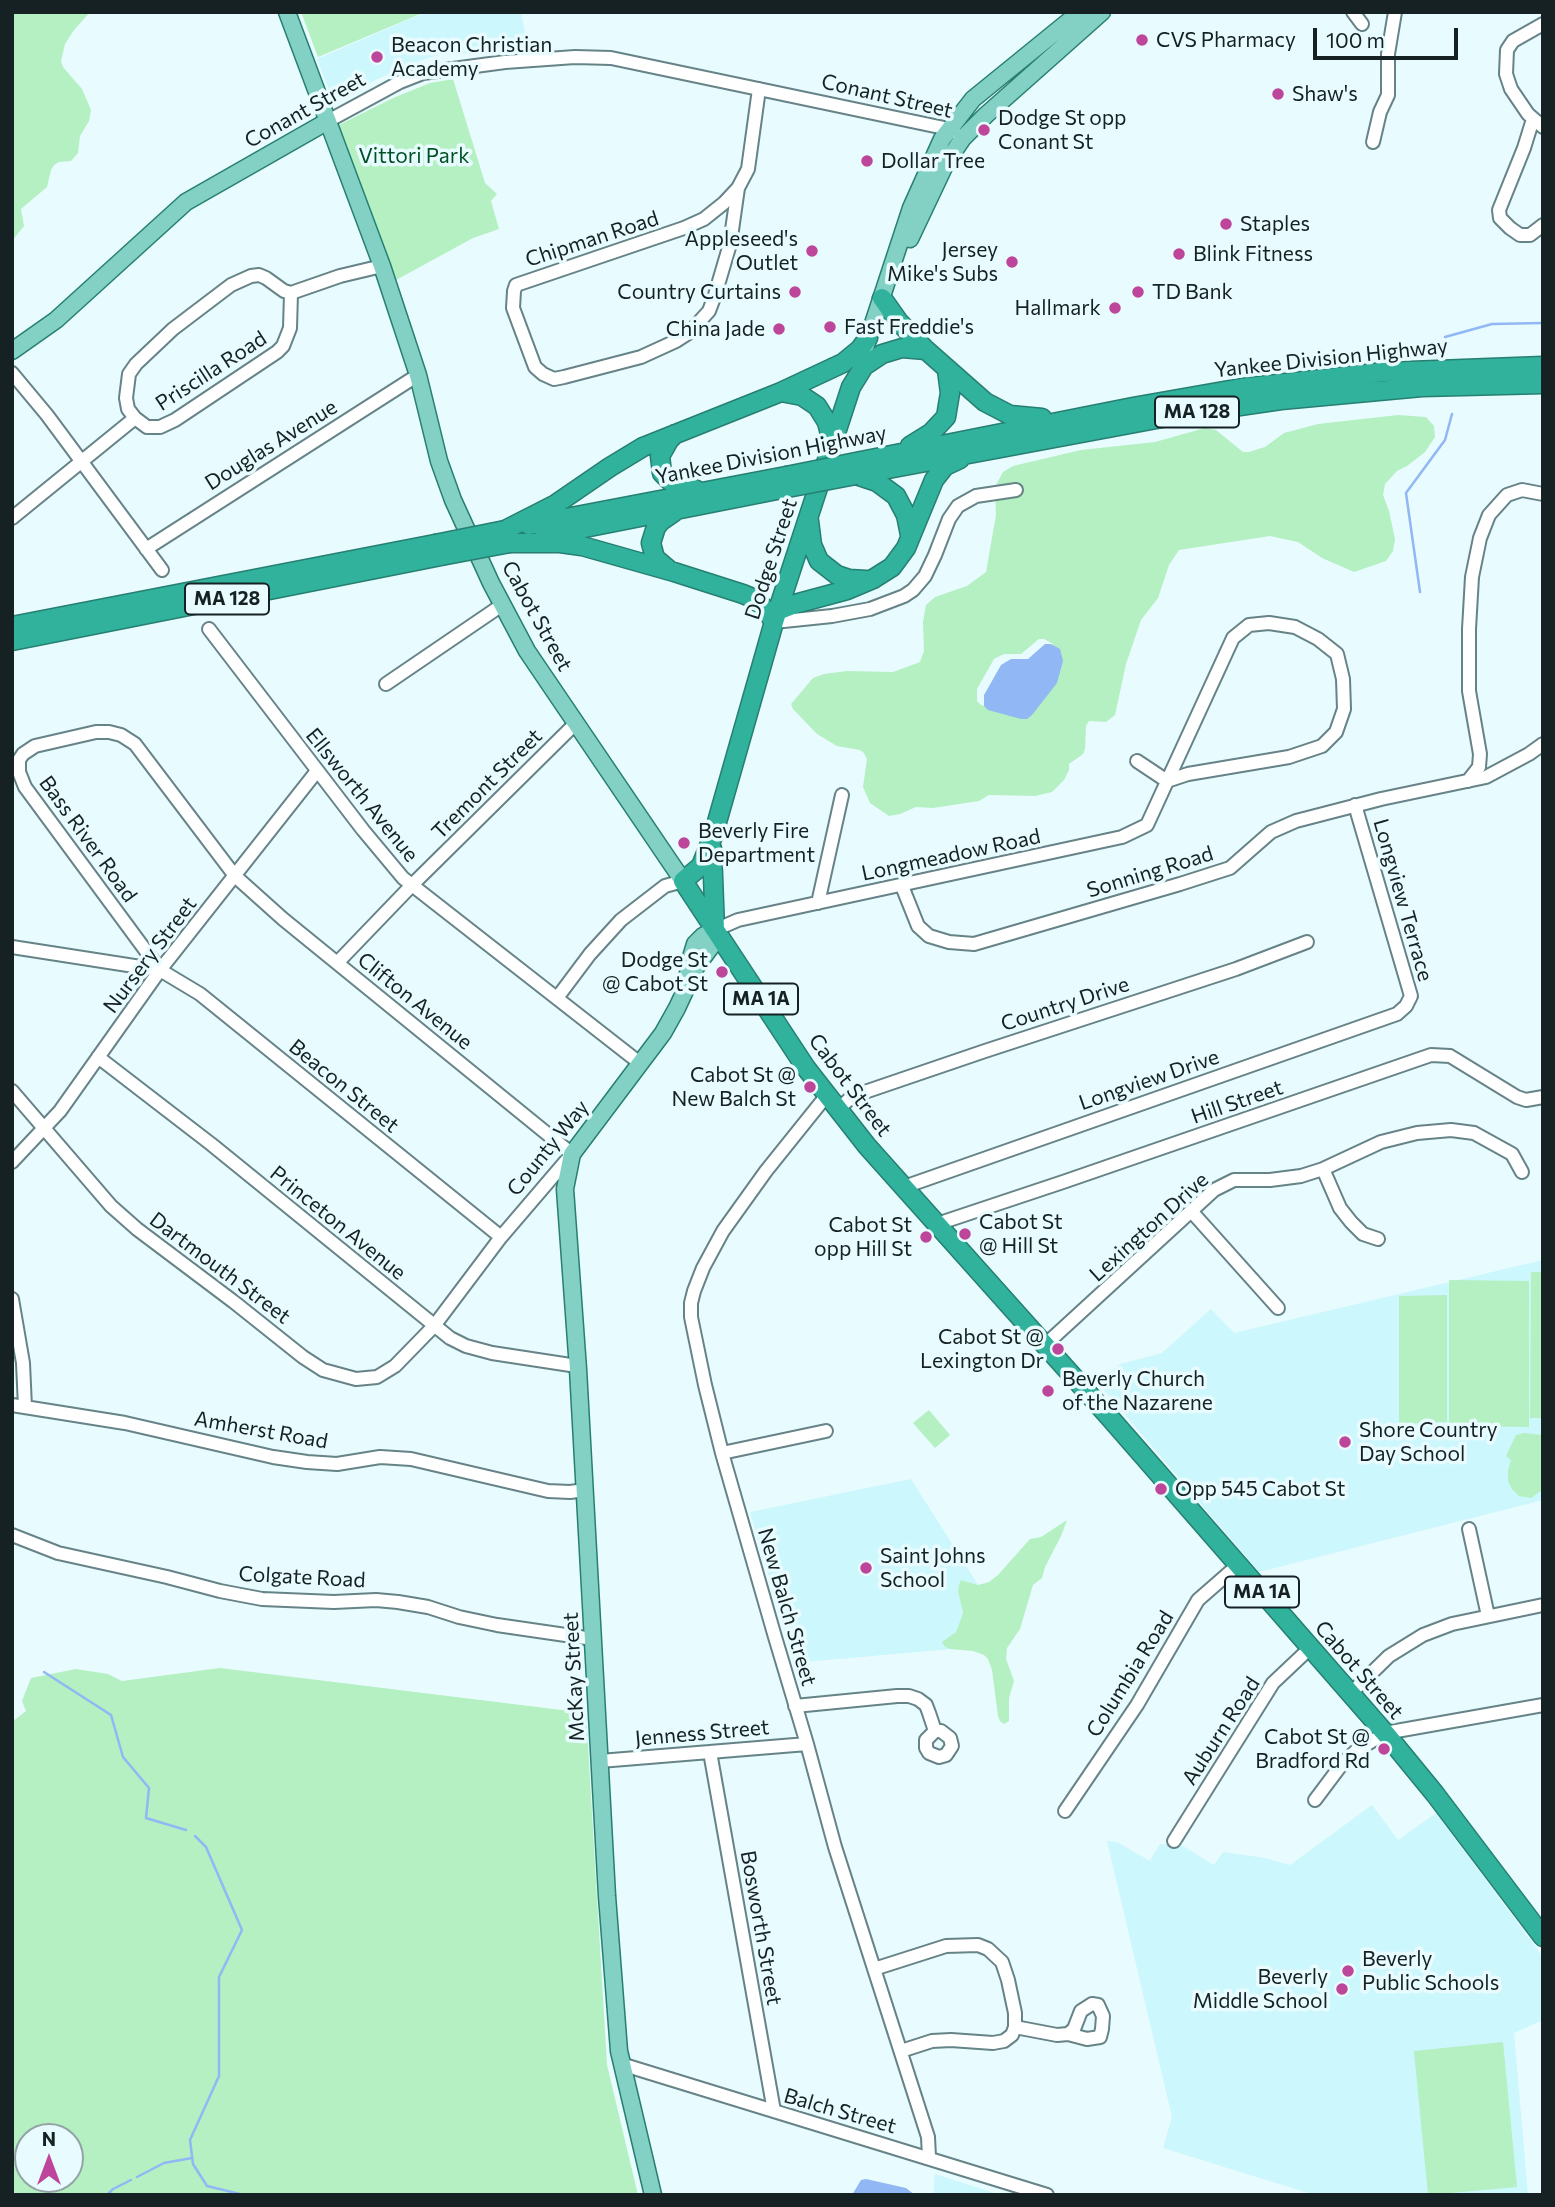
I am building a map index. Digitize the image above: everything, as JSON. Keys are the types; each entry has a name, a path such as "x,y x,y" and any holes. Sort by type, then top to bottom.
{"highway":[{"path":"882,298 899,322 926,350 985,402 1010,415 1037,419 1098,414"},
{"path":"507,536 632,453 781,392 843,363 860,349 868,338"},
{"path":"851,387 864,366 882,354 902,348 926,350"},
{"name":"Yankee Division Highway","path":"859,468 894,455 1228,390 1420,370 1543,366"},
{"path":"894,455 932,433 946,416 950,393 947,370"},
{"name":"Yankee Division Highway","path":"507,536 681,509 784,482 859,468 1178,415 1281,400 1422,387 1543,384"},
{"name":"Dodge Street","path":"683,881 701,866 713,835 776,617 851,387"},
{"path":"781,392 802,396 817,406 827,422 832,442"},
{"path":"675,434 660,456 662,473 673,484 683,487 720,488"},
{"path":"507,536 582,546 674,572 743,594 776,617 873,579 892,568 901,558 929,487 939,472 954,461 996,447"},
{"path":"859,468 896,496 906,514 910,538"},
{"name":"Yankee Division Highway","path":"12,642 720,488 784,482"},
{"path":"674,572 655,558 651,543 652,535 661,521 681,509"},
{"path":"809,513 811,541 819,561 836,575 849,579 873,579"},
{"name":"Yankee Division Highway","path":"12,626 438,550"},
{"path":"743,594 775,588 790,572"},
{"name":"Dodge Street","path":"713,835 715,930"},
{"name":"Cabot Street","path":"683,881 806,1068 867,1146 1385,1733 1495,1871 1543,1937"}],"main road":[{"name":"Cabot Street","path":"287,12 382,266 418,375 446,484 502,605 527,651 683,881"},
{"name":"Dodge Street","path":"956,133 973,99 1080,12"},
{"name":"Dodge Street","path":"851,387 911,208 942,139 986,115 1102,12"},
{"name":"Conant Street","path":"12,351 61,316 186,202 328,121"},
{"name":"County Way","path":"572,1154 668,1026 685,989 695,944 715,930"},
{"name":"McKay Street","path":"572,1154 565,1189 578,1366 607,1896 621,2064 653,2195"}],"street":[{"path":"1353,12 1362,24"},
{"path":"1373,142 1380,112 1388,95 1388,54 1395,12"},
{"path":"1543,24 1513,41 1507,50 1506,74 1511,89 1538,123 1524,148 1499,210 1500,218 1520,235 1530,235 1543,225"},
{"name":"Conant Street","path":"328,121 400,82 423,73 505,62 575,57 611,58 956,133"},
{"name":"Chipman Road","path":"738,187 730,244 715,295 709,311 690,332 641,357 564,377 554,379 535,367 513,308 513,291 516,285 684,229 704,219 724,203 738,187 748,169 759,89"},
{"path":"135,418 128,409 126,398 129,374 136,364 182,321 231,285 251,276 266,278 291,293 340,276 382,266"},
{"name":"Priscilla Road","path":"12,518 135,418 147,427 160,428 277,352 283,346 290,328 291,293"},
{"path":"12,373 162,570"},
{"name":"Douglas Avenue","path":"146,550 418,375"},
{"path":"776,617 807,620 858,611 904,596 925,576 949,519 958,506 976,496 1016,490"},
{"path":"1468,781 1479,766 1480,754 1469,691 1469,629 1472,577 1480,538 1489,515 1507,495 1522,490 1543,494"},
{"path":"386,684 502,605"},
{"name":"Longmeadow Road","path":"715,930 738,920 1122,837 1147,825 1167,781 1233,638 1249,625 1269,623 1295,627 1318,639 1337,654 1343,679 1344,709 1336,732 1322,746 1289,757 1188,774 1167,781"},
{"name":"Ellsworth Avenue","path":"209,629 403,878 641,1064"},
{"name":"Tremont Street","path":"338,962 412,884 576,723"},
{"name":"Bass River Road","path":"160,970 25,787 19,772 19,760 23,754 35,746 96,732 121,735 135,744 235,876"},
{"name":"Sonning Road","path":"902,886 918,926 929,936 949,942 974,944 1230,867 1271,832 1296,821 1355,805 1486,777 1543,744"},
{"path":"1137,761 1167,781"},
{"name":"Nursery Street","path":"12,1161 60,1111 160,970 317,771"},
{"path":"818,903 842,795"},
{"name":"Longview Terrace","path":"1355,805 1411,996 1406,1006"},
{"name":"Clifton Avenue","path":"235,876 283,919 572,1154"},
{"path":"557,998 590,954 621,920 666,886 683,881"},
{"name":"Country Drive","path":"832,1102 1236,969 1307,942"},
{"path":"12,947 160,970"},
{"name":"Beacon Street","path":"160,970 200,994 501,1237"},
{"name":"Longview Drive","path":"904,1186 1397,1014 1406,1006"},
{"name":"Hill Street","path":"937,1224 1431,1055 1450,1056 1517,1097 1526,1100 1543,1097"},
{"name":"Princeton Avenue","path":"98,1056 211,1144 434,1326 466,1346 526,1359 578,1366"},
{"name":"Dartmouth Street","path":"12,1091 119,1214 323,1370 356,1379 377,1377 395,1366 434,1326"},
{"name":"New Balch Street","path":"832,1102 766,1171 723,1231 694,1290 691,1317 722,1453 835,1847 928,2137 929,2157"},
{"name":"Lexington Drive","path":"1045,1345 1214,1190 1234,1180 1270,1180 1301,1176 1323,1169 1381,1142 1417,1133 1451,1130 1474,1133 1513,1154 1522,1172"},
{"name":"County Way","path":"434,1326 501,1237 572,1154"},
{"path":"1323,1169 1340,1208 1350,1222 1363,1234 1378,1239"},
{"path":"1192,1212 1278,1308"},
{"path":"12,1299 23,1363 18,1406"},
{"name":"Amherst Road","path":"18,1406 125,1423 295,1460 337,1464 380,1457 411,1460 548,1491 584,1490"},
{"path":"722,1453 826,1431"},
{"path":"1468,1529 1488,1616"},
{"name":"Colgate Road","path":"12,1535 58,1553 262,1599 398,1602 497,1625 593,1639"},
{"name":"Columbia Road","path":"1065,1811 1137,1705 1198,1600 1238,1565"},
{"path":"1349,1695 1389,1657 1423,1635 1451,1623 1543,1605"},
{"name":"Auburn Road","path":"1174,1840 1273,1684 1310,1649"},
{"path":"795,1706 909,1696 919,1699 926,1706 934,1731"},
{"path":"1315,1800 1342,1764 1356,1751 1385,1733 1543,1705"},
{"name":"Jenness Street","path":"600,1761 807,1744"},
{"name":"Bosworth Street","path":"710,1752 774,2112"},
{"path":"874,1969 946,1946 978,1945 988,1948 1002,1962 1005,1971 1015,2013 1012,2035 1004,2041 993,2043 932,2041 901,2051"},
{"path":"1015,2027 1068,2035"},
{"name":"Balch Street","path":"621,2064 1047,2195"}],"shaded area":[{"name":"Beacon Christian Academy","path":"426,12 521,12 528,49 438,55 410,64 333,100 317,59"},
{"name":"Shore Country Day School","path":"1543,1260 1543,1500 1259,1572 1098,1383 1120,1364 1162,1353 1211,1309 1234,1333"},
{"name":"Saint Johns School","path":"911,1479 978,1585 962,1580 958,1591 963,1613 956,1632 945,1647 950,1649 794,1663 750,1512"},
{"name":"Beverly Middle School","path":"1372,1805 1398,1840 1436,1813 1543,1957 1543,2020 1514,2033 1528,2195 1315,2195 1163,2148 1172,2117 1107,1841 1117,1842 1150,1861 1160,1844 1183,1846 1214,1865 1223,1852 1265,1858 1290,1865"},
{"path":"935,2174 1001,2195 933,2195"}],"green space":[{"path":"12,12 90,12 65,44 61,61 82,89 91,110 89,121 80,136 78,153 71,161 54,165 47,187 21,209 24,226 12,241"},
{"path":"301,12 425,12 318,57"},
{"name":"Vittori Park","path":"453,79 485,183 497,194 491,201 499,229 473,238 396,280 339,125 430,83"},
{"path":"1398,415 1426,417 1434,426 1435,437 1425,452 1397,471 1385,484 1383,495 1395,539 1393,551 1386,561 1354,572 1322,558 1298,542 1270,536 1179,550 1169,565 1158,598 1141,620 1126,664 1115,715 1106,722 1089,721 1083,754 1069,764 1064,780 1052,792 1035,796 989,795 979,801 933,808 916,807 889,816 870,803 863,787 867,759 864,753 837,746 817,734 793,709 791,704 813,678 847,671 893,672 920,662 924,651 923,622 926,605 935,597 967,586 986,572 996,515 995,487 1003,472 1013,466 1081,450 1155,442 1205,428 1216,430 1243,452 1249,452 1265,447 1284,433 1318,424","holes":["1039,639 1053,644 1056,656 1014,714 981,705 977,701 977,689 994,659 1004,654 1021,654"]},
{"path":"1531,1272 1543,1272 1543,1418 1530,1418"},
{"path":"1449,1280 1529,1281 1529,1427 1449,1426"},
{"path":"1447,1295 1447,1422 1399,1424 1399,1296"},
{"path":"929,1410 950,1435 935,1448 913,1423"},
{"path":"1516,1435 1543,1435 1543,1489 1531,1498 1519,1496 1508,1481 1511,1460 1506,1456"},
{"path":"1067,1520 1042,1578 1033,1585 1020,1629 1007,1648 1006,1659 1014,1681 1009,1698 1009,1721 1004,1724 998,1716 988,1659 973,1651 950,1649 942,1642 956,1632 963,1613 959,1585 961,1580 978,1585 989,1582 1030,1539 1041,1537"},
{"path":"220,1668 586,1713 607,2065 638,2195 12,2195 12,1722 26,1711 22,1701 31,1678 76,1669 108,1674 122,1681"},
{"path":"1503,2042 1517,2187 1428,2195 1414,2051"}],"water":[{"path":"1045,644 1060,649 1063,661 1057,683 1032,715 1021,719 988,710 984,706 984,695 1001,665 1011,659 1028,659"},
{"path":"861,2180 906,2188 915,2195 852,2195"}],"waterway":[{"path":"1445,337 1492,324 1543,323"},
{"path":"1420,592 1406,493 1445,440 1452,414"},
{"path":"44,1672 111,1715 123,1757 149,1788 146,1818 186,1830"},
{"path":"195,1836 206,1847 242,1930 219,1977 219,2076 190,2140 193,2164 207,2186 244,2195"},
{"path":"137,2177 164,2163 192,2158"},
{"path":"107,2195 131,2180"}],"place":[{"name":"CVS Pharmacy","path":"1142,40"},
{"name":"Beacon Christian Academy","path":"377,57"},
{"name":"Shaw's","path":"1278,94"},
{"name":"Dodge St opp Conant St","path":"984,130"},
{"name":"Dollar Tree","path":"867,161"},
{"name":"Staples","path":"1226,224"},
{"name":"Appleseed's Outlet","path":"812,251"},
{"name":"Blink Fitness","path":"1179,254"},
{"name":"Jersey Mike's Subs","path":"1012,262"},
{"name":"Country Curtains","path":"795,292"},
{"name":"TD Bank","path":"1138,292"},
{"name":"Hallmark","path":"1115,308"},
{"name":"Fast Freddie's","path":"830,327"},
{"name":"China Jade","path":"779,329"},
{"name":"Beverly Fire Department","path":"684,843"},
{"name":"Dodge St @ Cabot St","path":"722,972"},
{"name":"Cabot St @ New Balch St","path":"810,1087"},
{"name":"Cabot St @ Hill St","path":"965,1234"},
{"name":"Cabot St opp Hill St","path":"926,1237"},
{"name":"Cabot St @ Lexington Dr","path":"1058,1349"},
{"name":"Beverly Church of the Nazarene","path":"1048,1391"},
{"name":"Shore Country Day School","path":"1345,1442"},
{"name":"Opp 545 Cabot St","path":"1161,1489"},
{"name":"Saint Johns School","path":"866,1568"},
{"name":"Cabot St @ Bradford Rd","path":"1384,1749"},
{"name":"Beverly Public Schools","path":"1348,1971"},
{"name":"Beverly Middle School","path":"1342,1989"}]}
